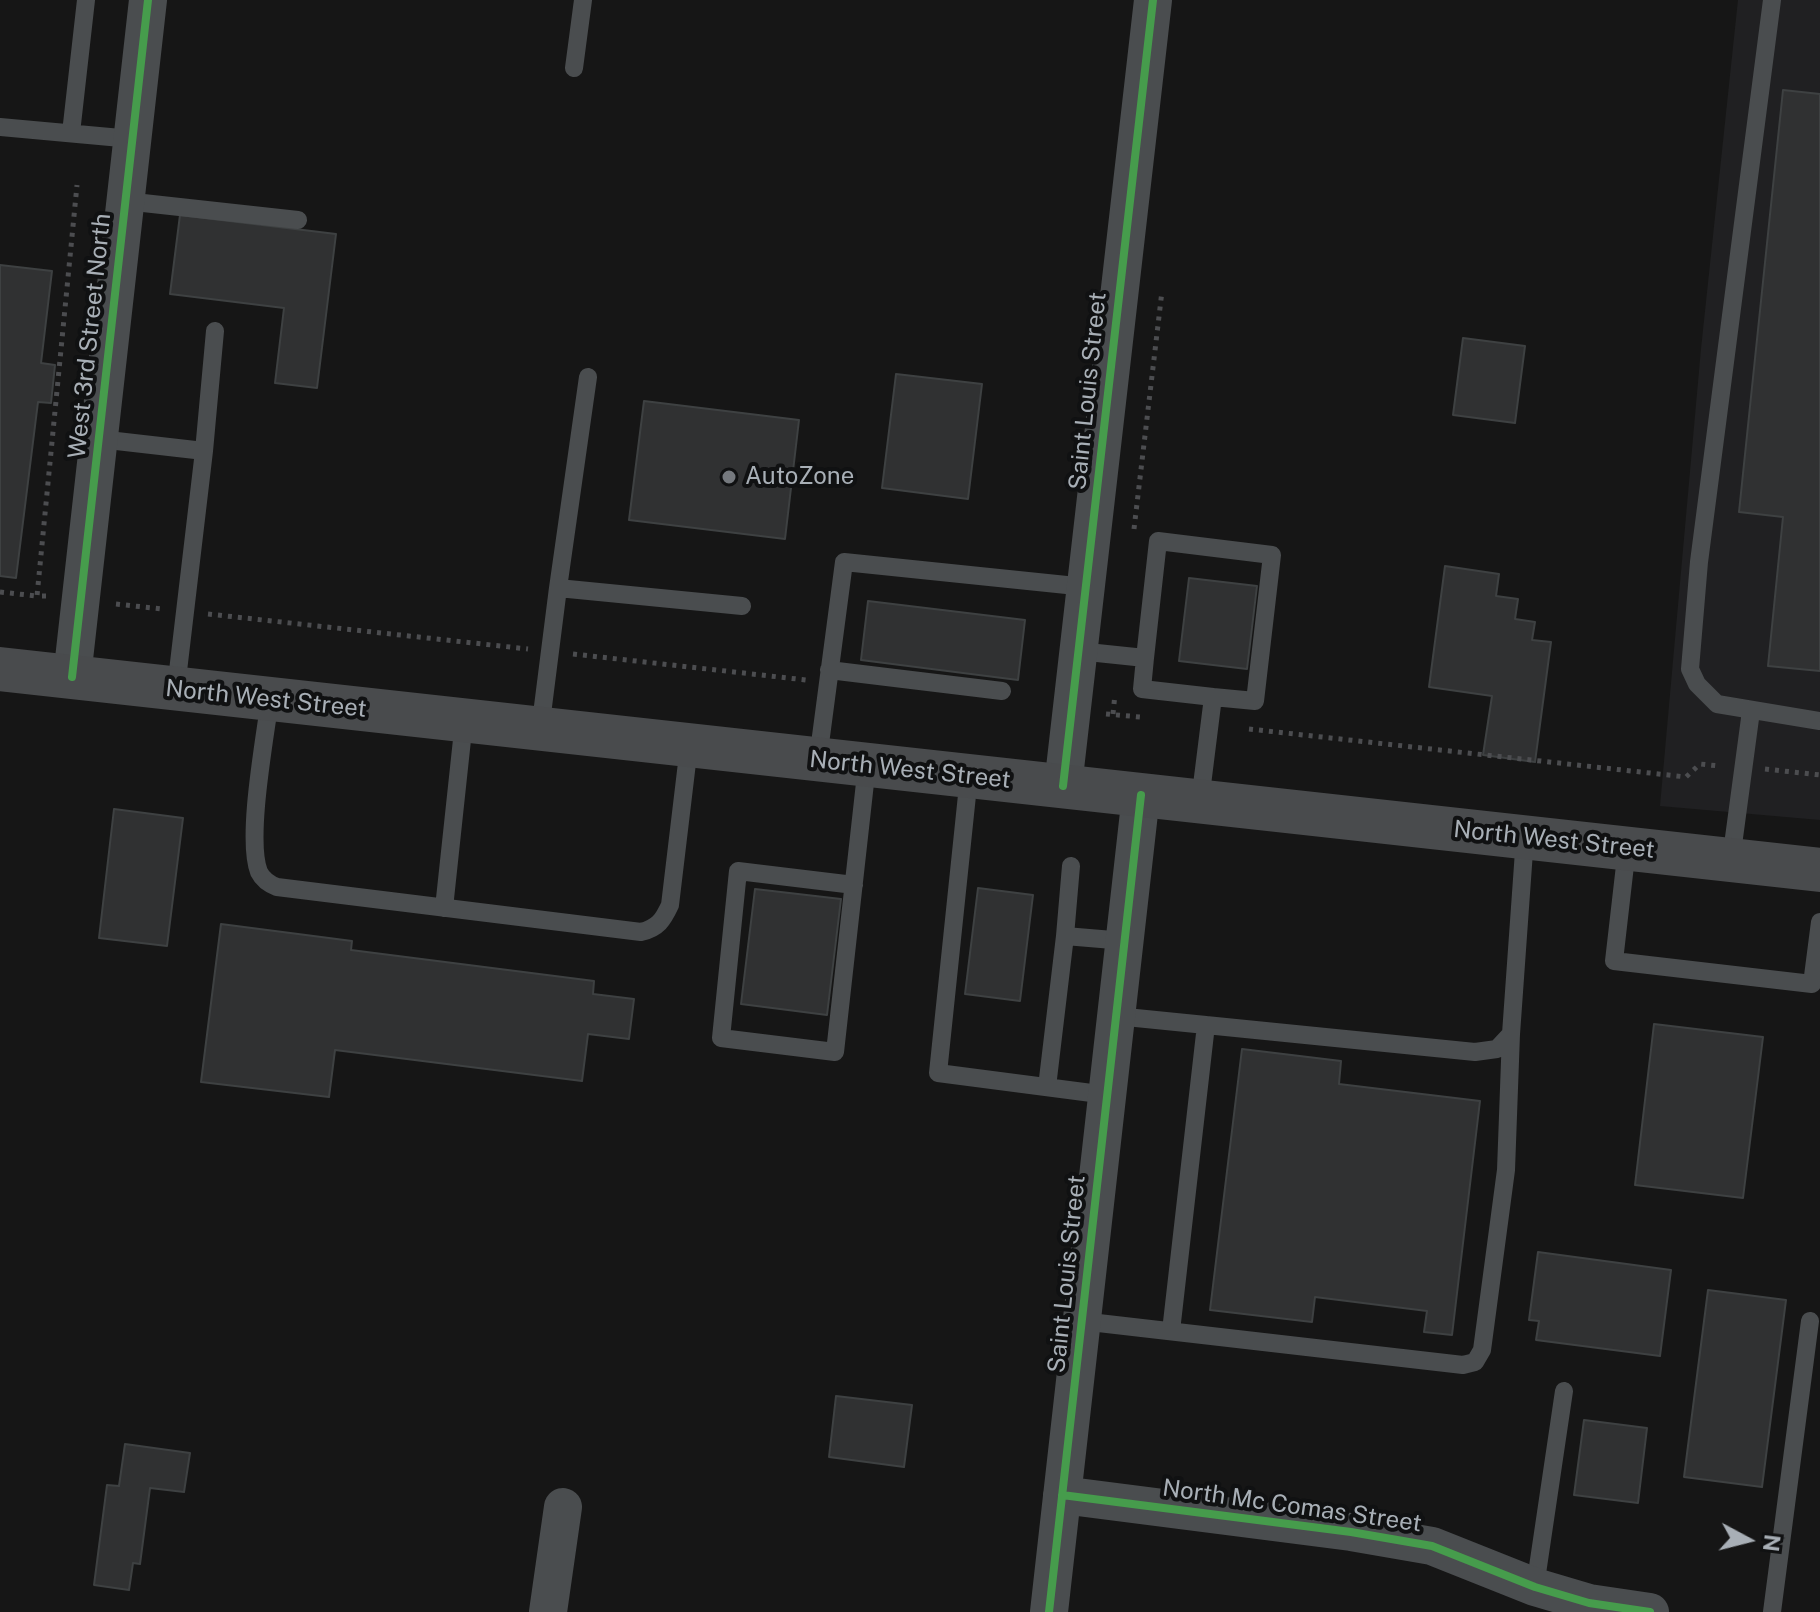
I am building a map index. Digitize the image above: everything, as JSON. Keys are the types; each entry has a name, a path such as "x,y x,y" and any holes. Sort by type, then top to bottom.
{"main road":[{"name":"North West Street","path":"0,669 1820,870"}],"street":[{"name":"West 3rd Street North","path":"72,677 148,0"},
{"name":"Saint Louis Street","path":"1063,786 1153,0"},
{"name":"Saint Louis Street","path":"1049,1612 1141,795"},
{"name":"North Mc Comas Street","path":"1062,1495 1351,1532 1432,1546 1584,1607 1650,1612"},
{"path":"548,1612 563,1507"}],"lane":[{"path":"71,133 86,0"},
{"path":"574,68 583,0"},
{"path":"1772,0 1699,562 1690,669 1697,684 1717,704 1820,721"},
{"path":"0,127 132,139"},
{"path":"125,201 298,220"},
{"path":"176,688 215,331"},
{"path":"540,730 588,377"},
{"path":"99,439 204,451"},
{"path":"1158,541 1272,555 1255,701 1213,697 1142,689 1158,541"},
{"path":"817,760 844,562 1086,587"},
{"path":"558,588 742,606"},
{"path":"1078,651 1145,658"},
{"path":"829,677 1002,691"},
{"path":"1200,801 1213,697"},
{"path":"270,699 255,830 259,873 267,884 641,932 654,929 663,920 671,896 689,746"},
{"path":"1731,860 1751,711"},
{"path":"444,908 464,721"},
{"path":"854,885 738,871 721,1038 835,1052 854,885 867,765"},
{"path":"969,776 938,1073 1107,1095"},
{"path":"1081,1321 1463,1365 1475,1362 1482,1350 1506,1170 1511,1034 1525,837"},
{"path":"1627,848 1614,961 1812,984 1820,922"},
{"path":"1047,1087 1071,866"},
{"path":"1065,936 1125,941"},
{"path":"1116,1016 1475,1052 1497,1049 1511,1034"},
{"path":"1171,1331 1206,1025"},
{"path":"1772,1612 1810,1321"},
{"path":"1535,1587 1564,1391"}],"path":[{"path":"37,596 77,185"},
{"path":"1132,545 1162,291"},
{"path":"0,592 549,652 829,677"},
{"path":"1113,714 1119,656"},
{"path":"1072,710 1686,777 1700,764 1820,775"}],"shaded area":[{"path":"1738,0 1820,0 1820,820 1660,806 1701,349"}],"building":[{"path":"1783,90 1820,94 1820,671 1768,666 1783,517 1739,512"},
{"path":"180,215 336,234 317,388 275,383 284,308 170,294"},
{"path":"0,265 52,271 41,363 55,365 51,403 38,402 16,578 0,576"},
{"path":"1463,338 1525,346 1515,423 1453,415"},
{"path":"896,374 982,384 968,499 882,488"},
{"path":"644,401 799,420 785,539 629,520"},
{"path":"1445,566 1499,574 1496,596 1518,599 1515,619 1535,622 1532,640 1551,642 1535,762 1483,755 1492,696 1429,687"},
{"path":"1189,578 1257,586 1247,669 1179,661"},
{"path":"868,601 1025,620 1018,680 861,660"},
{"path":"114,809 183,818 167,946 99,938"},
{"path":"978,888 1033,895 1020,1001 965,994"},
{"path":"755,889 841,899 827,1015 741,1004"},
{"path":"221,924 352,941 351,950 594,981 593,994 634,999 629,1039 588,1034 582,1081 335,1050 329,1097 201,1082"},
{"path":"1654,1024 1763,1037 1743,1198 1635,1185"},
{"path":"1242,1049 1341,1061 1339,1084 1480,1101 1452,1335 1424,1332 1427,1311 1315,1297 1312,1322 1210,1310"},
{"path":"1538,1252 1671,1270 1660,1356 1536,1340 1539,1321 1529,1320"},
{"path":"1708,1290 1786,1300 1762,1487 1684,1477"},
{"path":"836,1396 912,1405 904,1467 829,1457"},
{"path":"1584,1420 1647,1428 1638,1503 1574,1495"},
{"path":"125,1444 190,1453 184,1492 150,1488 140,1564 133,1563 129,1590 94,1585 107,1485 119,1486"}],"cycle path":[{"path":"72,677 148,0"},
{"path":"1063,786 1153,0"},
{"path":"1049,1612 1141,795"},
{"path":"1062,1495 1351,1532 1432,1546 1535,1587 1589,1603 1650,1612"}],"place":[{"name":"AutoZone","path":"729,477"}]}
